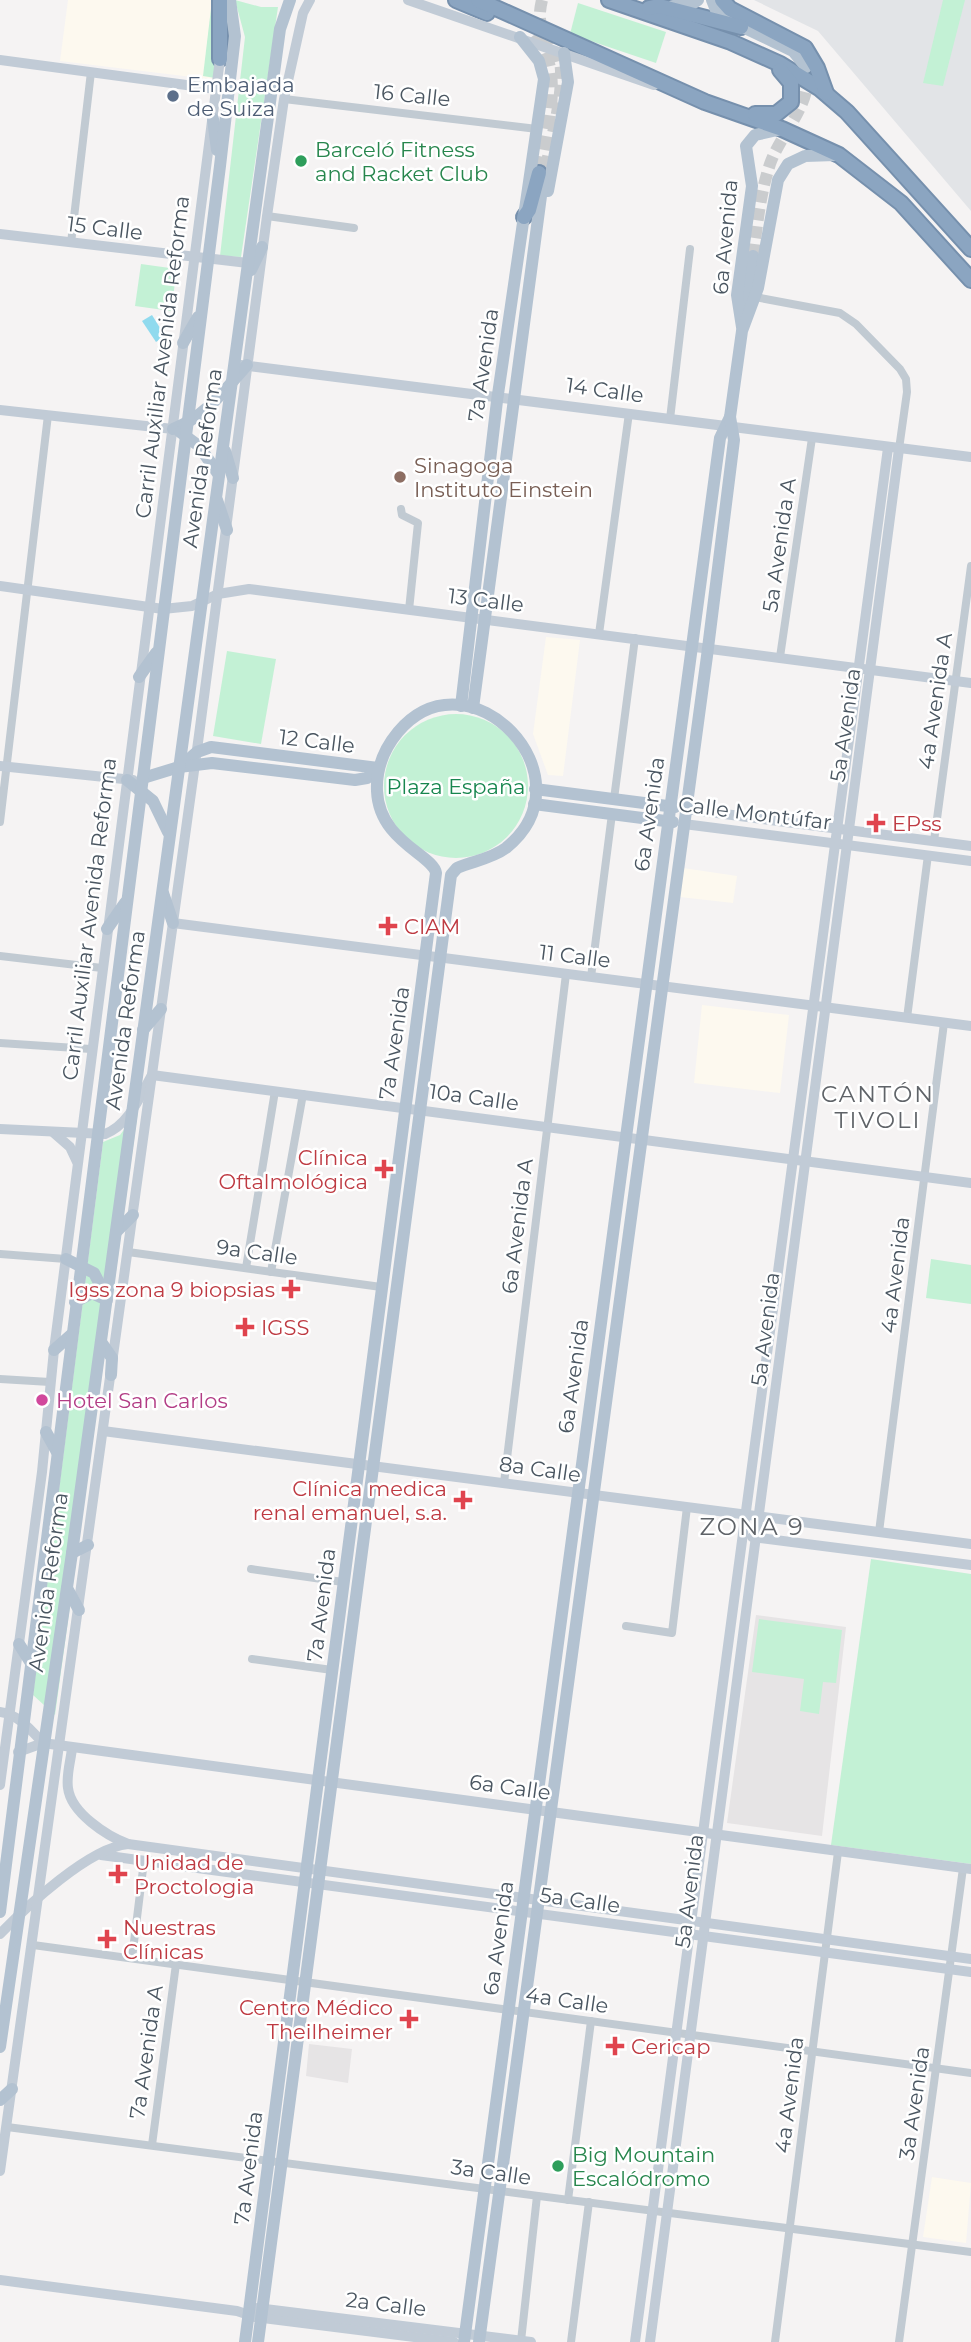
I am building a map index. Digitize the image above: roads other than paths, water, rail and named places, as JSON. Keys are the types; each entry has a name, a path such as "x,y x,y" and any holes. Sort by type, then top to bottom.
{"highway":[{"path":"456,0 529,30 527,36"},
{"path":"478,0 705,102 782,129 839,155 901,204 971,280"},
{"path":"609,0 755,52 825,93 847,112 971,249"},
{"path":"722,0 730,9 805,48 815,64 825,93"},
{"path":"220,59 227,1"},
{"path":"641,10 659,6 741,27"},
{"path":"740,114 776,114 786,108 792,98 792,86 786,76 755,52"},
{"path":"530,217 529,209 542,173"}],"main road":[{"path":"255,256 280,29 290,0"},
{"path":"659,6 689,6 698,0"},
{"path":"712,0 718,12 741,27 793,51 806,66"},
{"name":"Avenida Reforma","path":"0,1912 79,1263 142,784 181,429 202,311 235,36 227,1"},
{"name":"7a Avenida","path":"467,707 486,619 513,397 530,217 543,70 527,36"},
{"name":"7a Avenida","path":"530,217 544,211 548,195 568,82 564,53"},
{"path":"213,119 219,166"},
{"name":"6a Avenida","path":"742,331 737,295 752,180 746,146 755,135 782,129"},
{"name":"6a Avenida","path":"480,2338 537,1907 543,1811 577,1493 720,438 726,421 742,331 755,297 780,174 788,164 805,156 839,155"},
{"name":"7a Avenida","path":"467,707 472,617 498,396 530,217"},
{"name":"Avenida Reforma","path":"240,365 245,283 255,256"},
{"path":"742,331 753,257"},
{"path":"183,343 202,311"},
{"path":"219,474 199,446 181,429 212,406 231,383 240,365"},
{"name":"Avenida Reforma","path":"0,2047 72,1553 231,383"},
{"name":"6a Avenida","path":"465,2337 523,1898 543,1811 592,1495 708,648 734,440 726,421"},
{"path":"223,446 233,478"},
{"path":"216,496 227,530"},
{"path":"139,677 158,649"},
{"path":"379,768 389,742 403,727 430,711 467,707 499,719 515,733 527,750 534,769 534,804"},
{"path":"127,780 142,784 196,758 183,737"},
{"name":"12 Calle","path":"196,758 211,747 379,768"},
{"name":"7a Avenida","path":"245,2342 308,1983 321,1885 332,1670 436,873 432,863 401,842 387,824 377,790 379,768"},
{"path":"142,784 170,836"},
{"name":"Calle Montúfar","path":"536,789 686,809"},
{"name":"7a Avenida","path":"275,2161 292,1980 307,1869 325,1781 374,1465 451,875 457,869 505,849 521,832 534,804"},
{"name":"Calle Montúfar","path":"534,804 684,824"},
{"path":"162,890 173,923"},
{"path":"107,929 127,900"},
{"path":"143,1031 161,1010"},
{"path":"116,1232 133,1216"},
{"path":"66,1259 79,1263 99,1279 107,1300"},
{"path":"75,1301 92,1293 107,1300"},
{"path":"54,1350 71,1335"},
{"path":"101,1342 112,1358 111,1375"},
{"path":"46,1432 57,1452"},
{"path":"72,1553 88,1545"},
{"path":"67,1588 79,1610"},
{"path":"19,1644 31,1663"},
{"path":"0,2099 12,2089"},
{"name":"7a Avenida","path":"252,2312 258,2342"}],"street":[{"path":"0,2171 227,530 240,365 255,256 267,216 284,99 300,23 310,0"},
{"path":"408,0 527,36 564,53 705,102"},
{"name":"Carril Auxiliar Avenida Reforma","path":"0,1784 4,1712 19,1644 147,607 181,429 183,343 220,59"},
{"path":"0,60 216,89"},
{"path":"71,243 91,72"},
{"name":"16 Calle","path":"284,99 537,129"},
{"path":"267,216 354,228"},
{"name":"15 Calle","path":"0,234 193,259 255,256"},
{"path":"670,419 690,249"},
{"name":"5a Avenida","path":"650,2342 705,1923 709,1833 745,1514 858,668 906,379 868,335 840,313 755,297"},
{"name":"14 Calle","path":"240,365 513,397 670,419 726,421 812,438 971,457"},
{"path":"0,410 181,429"},
{"path":"599,634 629,413"},
{"path":"0,822 3,766 28,590 48,415"},
{"name":"5a Avenida A","path":"780,657 812,438"},
{"name":"5a Avenida","path":"635,2342 690,1934 758,1537 847,844 873,670 894,449"},
{"path":"401,509 402,515 418,523 409,610"},
{"name":"4a Avenida A","path":"934,841 971,565"},
{"name":"13 Calle","path":"0,586 163,609 201,603 218,594 249,589 971,683"},
{"path":"614,799 635,638"},
{"path":"3,766 127,780"},
{"name":"Calle Montúfar","path":"686,809 971,846"},
{"path":"591,977 612,814"},
{"name":"Calle Montúfar","path":"684,824 971,861"},
{"path":"907,1018 928,855"},
{"name":"11 Calle","path":"173,923 971,1026"},
{"path":"0,957 102,968"},
{"name":"6a Avenida A","path":"504,1483 566,974"},
{"name":"4a Avenida","path":"879,1532 944,1023"},
{"path":"0,1043 92,1049"},
{"path":"0,1129 96,1135 111,1132 132,1111 152,1075"},
{"name":"10a Calle","path":"152,1075 971,1183"},
{"path":"246,1268 275,1091"},
{"path":"271,1272 303,1094"},
{"path":"54,1133 70,1147 78,1167"},
{"name":"9a Calle","path":"128,1252 381,1287"},
{"path":"0,1254 66,1259"},
{"path":"771,1322 785,1323"},
{"path":"0,1379 50,1382"},
{"name":"8a Calle","path":"103,1431 971,1544"},
{"path":"626,1626 671,1633 687,1507"},
{"path":"743,1536 971,1565"},
{"path":"251,1569 343,1582"},
{"path":"252,1659 332,1670"},
{"path":"4,1712 23,1722 43,1743"},
{"name":"6a Calle","path":"18,1752 43,1743 967,1869"},
{"name":"5a Calle","path":"72,1748 68,1783 71,1798 100,1829 128,1844 523,1898 537,1907 690,1934 971,1972"},
{"path":"0,1934 38,1896 101,1855 128,1844"},
{"name":"4a Avenida","path":"775,2342 838,1852"},
{"name":"5a Calle","path":"101,1855 521,1912 537,1907 692,1921 971,1959"},
{"name":"7a Avenida A","path":"132,1958 144,1861"},
{"name":"3a Avenida","path":"899,2342 967,1869"},
{"name":"4a Calle","path":"33,1945 971,2073"},
{"name":"7a Avenida A","path":"152,2144 176,1964"},
{"path":"568,2200 591,2021"},
{"name":"3a Calle","path":"7,2127 971,2252"},
{"path":"526,2341 537,2196"},
{"path":"571,2342 589,2202"},
{"path":"647,2254 661,2256"},
{"name":"2a Calle","path":"0,2280 465,2337 526,2341"},
{"name":"2a Calle","path":"252,2312 379,2338 454,2342"}],"water":[{"path":"152,315 165,336 156,342 142,321"}],"tunnel":[{"path":"542,0 540,14 543,32 556,52 561,71 558,109 545,174"},
{"path":"534,35 549,67 551,84 539,173"},
{"path":"753,256 759,210 770,164 800,108 807,86 807,74"}],"place":[{"name":"Embajada de Suiza","path":"173,96"},
{"name":"Barceló Fitness and Racket Club","path":"301,161"},
{"name":"Sinagoga Instituto Einstein","path":"400,477"},
{"name":"EPss","path":"876,823"},
{"name":"CIAM","path":"388,926"},
{"name":"Clínica Oftalmológica","path":"384,1169"},
{"name":"Igss zona 9 biopsias","path":"291,1289"},
{"name":"IGSS","path":"245,1327"},
{"name":"Hotel San Carlos","path":"42,1400"},
{"name":"Clínica medica renal emanuel, s.a.","path":"463,1500"},
{"name":"Unidad de Proctologia","path":"118,1874"},
{"name":"Nuestras Clínicas","path":"107,1939"},
{"name":"Centro Médico Theilheimer","path":"409,2019"},
{"name":"Cericap","path":"615,2046"},
{"name":"Big Mountain Escalódromo","path":"558,2166"}],"district":[{"name":"CANTÓN TIVOLI","path":"878,1107"},
{"name":"ZONA 9","path":"752,1526"}],"park label":[{"name":"Plaza España","path":"456,786"}]}
